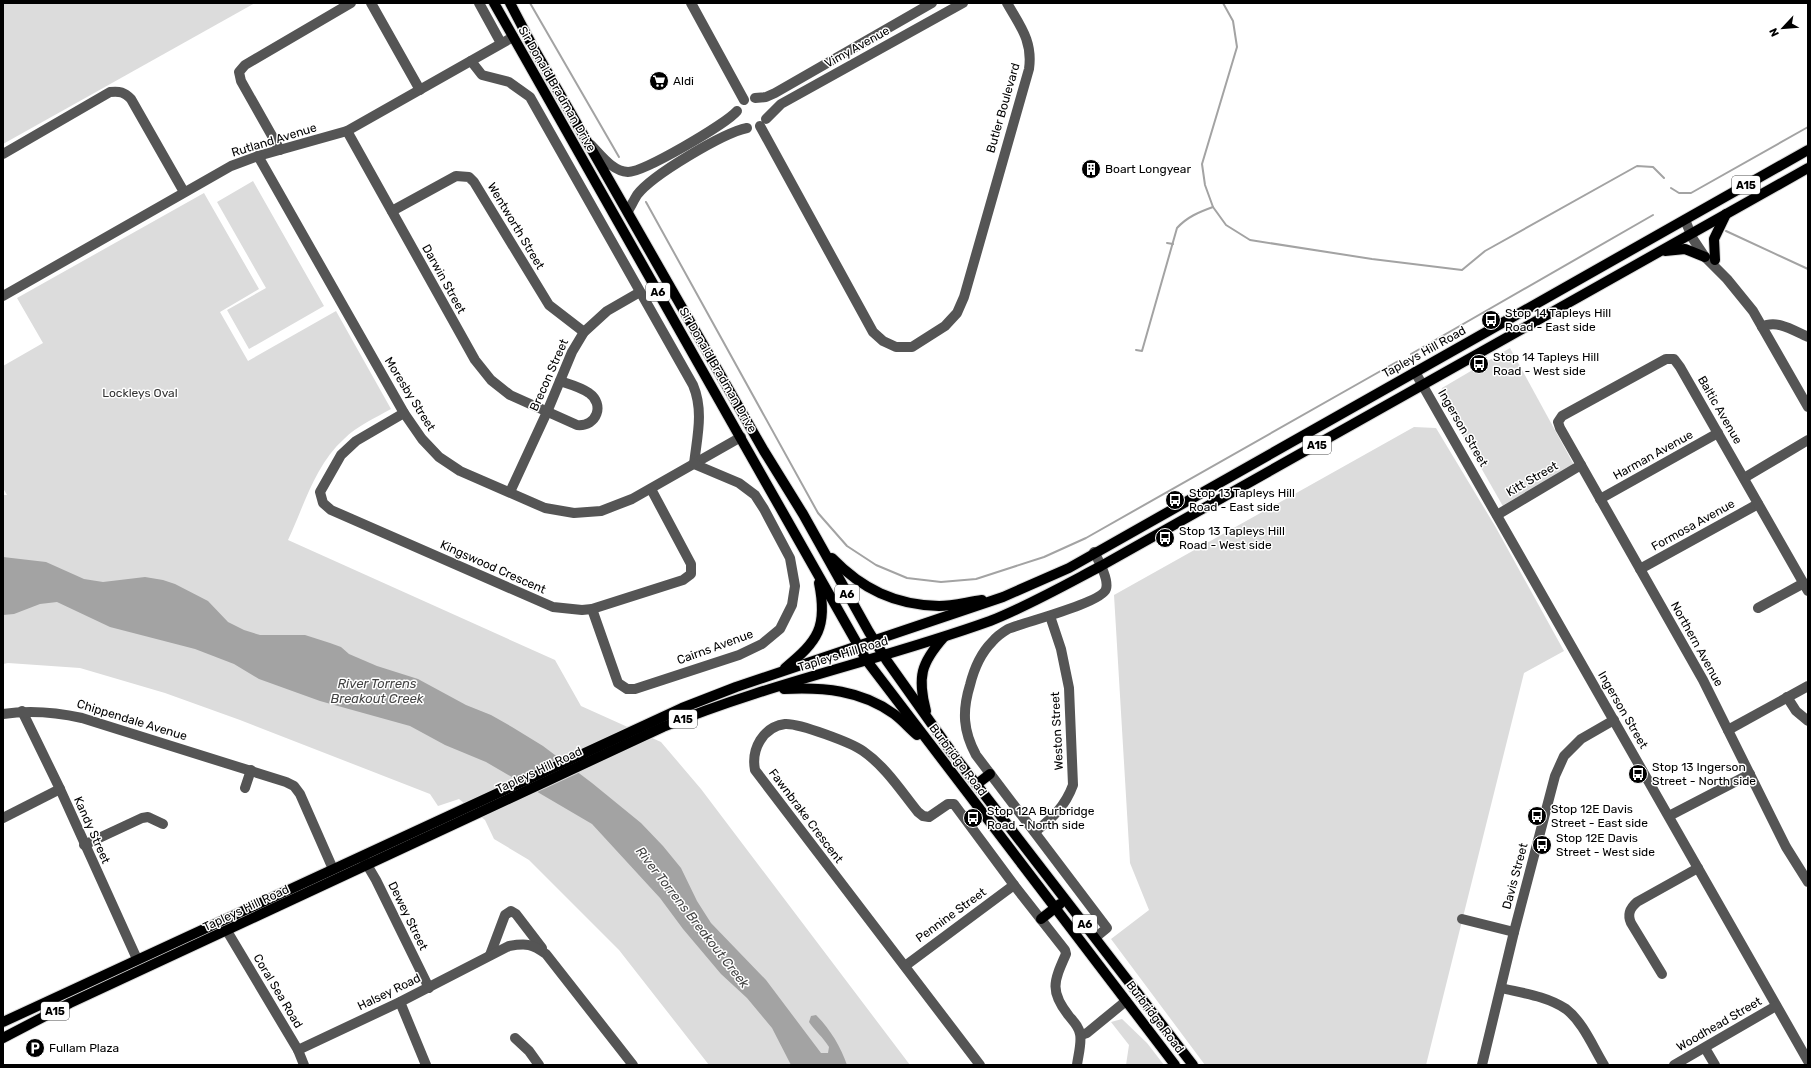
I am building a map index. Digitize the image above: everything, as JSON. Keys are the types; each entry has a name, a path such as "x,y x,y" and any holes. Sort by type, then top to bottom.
{"main road":[{"name":"Sir Donald Bradman Drive","path":"494,3 859,646"},
{"name":"Sir Donald Bradman Drive","path":"510,3 533,47 874,641"},
{"path":"519,20 513,37 533,47"},
{"name":"Tapleys Hill Road","path":"3,1038 70,1003 511,799 596,753 699,701 780,672 1003,597 1069,568 1094,552 1207,490 1808,150"},
{"name":"Tapleys Hill Road","path":"3,1022 496,794 596,753 688,717 768,690 884,656 1005,615 1101,566 1808,168"},
{"path":"1661,251 1685,249 1710,258 1714,239 1726,214"},
{"path":"746,418 741,437 764,451"},
{"path":"821,547 858,582 888,597 915,604 940,606 1003,597"},
{"path":"780,672 805,652 817,636 823,606 817,573"},
{"path":"928,719 921,689 922,672 930,653 945,635"},
{"name":"A6","path":"874,641 884,656"},
{"name":"A6","path":"859,646 868,661"},
{"name":"Burbridge Road","path":"884,656 976,784 1096,937 1193,1065"},
{"name":"Burbridge Road","path":"868,661 1175,1065"},
{"path":"768,690 817,688 840,691 862,697 892,713 921,739 930,743"},
{"path":"976,784 990,774"},
{"path":"401,838 405,848"},
{"path":"333,869 338,879"},
{"path":"1041,919 1066,900"},
{"path":"222,921 227,931"},
{"path":"137,959 143,970"}],"street":[{"path":"280,150 241,81 239,72 244,65 351,3"},
{"path":"371,3 420,90"},
{"name":"Sir Donald Bradman Drive","path":"479,3 502,43"},
{"path":"691,3 744,100"},
{"name":"Vimy Avenue","path":"755,98 766,97 775,93 932,3"},
{"name":"Vimy Avenue","path":"763,123 781,104 964,3"},
{"name":"Butler Boulevard","path":"763,123 873,332 883,341 896,347 912,347 945,326 957,313 964,297 1029,68 1031,55 1029,43 1007,3"},
{"name":"Rutland Avenue","path":"3,296 231,166 258,156 347,131 513,37"},
{"path":"471,60 482,75 509,82 530,97 693,385 698,398 700,412 694,464"},
{"path":"3,154 110,92 119,91 131,99 184,192"},
{"path":"587,140 611,165 627,172 633,171 662,157 724,122 737,111 740,104 744,100 755,98 760,100 766,107 768,112 763,123 755,128 747,128 729,134 668,169 648,184 637,195 628,211"},
{"path":"737,111 738,120 747,128"},
{"name":"Darwin Street","path":"347,131 475,360 491,380 510,395 547,412 582,425 592,422 597,415 598,406 588,392 560,381"},
{"name":"Moresby Street","path":"258,156 404,413 422,439 439,457 460,471 545,508 574,513 601,511 632,499 651,489 741,437"},
{"name":"Wentworth Street","path":"392,211 456,176 469,177 474,182 549,305 584,332"},
{"path":"1684,220 1710,258 1753,311 1808,407"},
{"name":"Brecon Street","path":"510,492 547,412 572,352 584,332 607,311 640,292"},
{"path":"1762,327 1769,323 1776,323 1808,337"},
{"name":"Baltic Avenue","path":"1558,422 1562,416 1666,358 1674,359 1806,587"},
{"name":"Ingerson Street","path":"1415,372 1808,1061"},
{"name":"Kingswood Crescent","path":"404,413 356,441 341,455 320,492 323,503 331,510 553,607 582,610 592,609 683,580 691,574 691,564 651,489"},
{"name":"Northern Avenue","path":"1558,422 1581,466 1703,680 1786,847 1808,882"},
{"name":"Harman Avenue","path":"1600,499 1718,433"},
{"path":"1744,478 1808,440"},
{"name":"Cairns Avenue","path":"592,609 618,683 627,689 635,689 739,654 762,644 780,629 792,605 795,593 790,558 755,495 739,483 694,464"},
{"name":"Kitt Street","path":"1497,515 1581,466"},
{"name":"Formosa Avenue","path":"1640,569 1758,504"},
{"path":"1050,616 1093,600 1103,594 1106,589 1101,566 1094,552"},
{"path":"1758,608 1806,587"},
{"name":"Burbridge Road","path":"1050,616 1021,624 1007,630 991,643 979,659 974,671 966,699 964,717 965,729 969,743 976,755 1107,928 1096,937"},
{"name":"Weston Street","path":"1035,832 1061,808 1068,798 1073,785 1069,688 1061,649 1050,616"},
{"path":"1728,730 1808,686"},
{"path":"1787,697 1796,711 1808,721"},
{"name":"Chippendale Avenue","path":"3,714 22,711 58,712 82,718 286,782 296,788 302,799 333,869"},
{"name":"Kandy Street","path":"22,711 60,789 84,845 137,959"},
{"name":"Davis Street","path":"1482,1065 1514,932 1555,776 1564,756 1581,739 1614,720"},
{"name":"Fawnbrake Crescent","path":"980,1065 755,770 754,758 757,745 769,731 779,726 794,725 842,741 862,750 880,764 918,812 923,816 929,817 948,804 954,804 1014,885 1065,950 1066,954 1056,976 1055,990 1060,1006 1078,1027 1081,1036"},
{"path":"245,788 251,770"},
{"path":"1669,816 1750,774"},
{"path":"3,818 60,789"},
{"path":"84,845 142,818 148,817 163,824"},
{"name":"Dewey Street","path":"362,856 376,880 429,988"},
{"path":"1662,974 1631,923 1629,916 1631,908 1638,902 1698,868"},
{"name":"Pennine Street","path":"904,966 1014,885"},
{"name":"Halsey Road","path":"490,956 505,915 511,912 516,914 633,1065"},
{"path":"1462,919 1514,932"},
{"name":"Coral Sea Road","path":"227,931 298,1050 304,1065"},
{"name":"Halsey Road","path":"298,1050 429,988 509,946 524,944 534,945 546,954"},
{"path":"1501,988 1540,997 1565,1009 1578,1022 1604,1065"},
{"path":"1077,1065 1081,1036 1087,1033 1126,1001"},
{"path":"400,1002 426,1065"},
{"name":"Woodhead Street","path":"1674,1065 1776,1006"},
{"path":"515,1038 529,1051 539,1065"},
{"path":"1705,1048 1715,1065"}],"green space":[{"path":"3,3 255,3 3,144"},
{"path":"253,181 324,306 249,349 227,310 266,288 217,202"},
{"name":"Lockleys Oval","path":"204,193 259,289 220,312 248,361 336,311 391,409 366,422 334,449 325,461 311,486 288,540 555,660 581,706 661,742 701,789 910,1065 709,1065 619,950 529,860 494,839 485,820 459,799 438,806 430,794 240,720 165,693 80,668 8,663 3,664 3,495 7,495 3,488 3,366 43,343 17,298"},
{"path":"1510,348 1574,465 1504,508 1440,396 1442,388"},
{"path":"1414,427 1436,428 1495,526 1564,651 1524,673 1426,1065 1205,1065 1111,939 1149,910 1130,863 1114,595"},
{"path":"1122,1019 1147,1043 1164,1065 1126,1065 1129,1045 1111,1022"}],"water":[{"name":"River Torrens Breakout Creek","path":"3,557 46,562 84,579 103,582 145,577 175,584 208,601 228,622 244,630 260,635 305,635 330,643 341,647 349,654 377,666 418,679 466,705 491,715 512,727 543,746 641,823 681,868 697,901 711,923 766,980 821,1053 828,1053 829,1047 809,1022 811,1016 816,1015 834,1038 847,1065 791,1065 772,1028 747,998 721,974 683,929 660,898 592,824 486,762 445,745 410,726 320,701 259,679 234,664 195,649 110,627 57,602 40,604 14,614 3,615"}],"waterway":[{"path":"530,3 619,157"},
{"path":"1223,3 1233,21 1237,47 1202,164 1205,185 1213,207 1226,225 1250,240 1372,259 1462,270 1485,251 1637,166 1653,167 1664,178"},
{"path":"1671,188 1679,193 1691,193 1808,127"},
{"path":"646,202 818,513 847,546 876,565 907,578 941,582 976,579 1044,557 1086,538 1400,360"},
{"path":"1136,350 1142,351 1177,228 1194,215 1213,207"},
{"path":"1411,354 1653,215"},
{"path":"1726,231 1808,269"},
{"path":"1167,243 1173,244"}],"place":[{"name":"Aldi","path":"659,81"},
{"name":"Boart Longyear","path":"1091,169"},
{"name":"Stop 14 Tapleys Hill Road - East side","path":"1491,320"},
{"name":"Stop 14 Tapleys Hill Road - West side","path":"1479,364"},
{"name":"Stop 13 Tapleys Hill Road - East side","path":"1175,500"},
{"name":"Stop 13 Tapleys Hill Road - West side","path":"1165,538"},
{"name":"Stop 13 Ingerson Street - North side","path":"1638,774"},
{"name":"Stop 12E Davis Street - East side","path":"1537,816"},
{"name":"Stop 12A Burbridge Road - North side","path":"973,818"},
{"name":"Stop 12E Davis Street - West side","path":"1542,845"},
{"name":"Fullam Plaza","path":"35,1048"}]}
